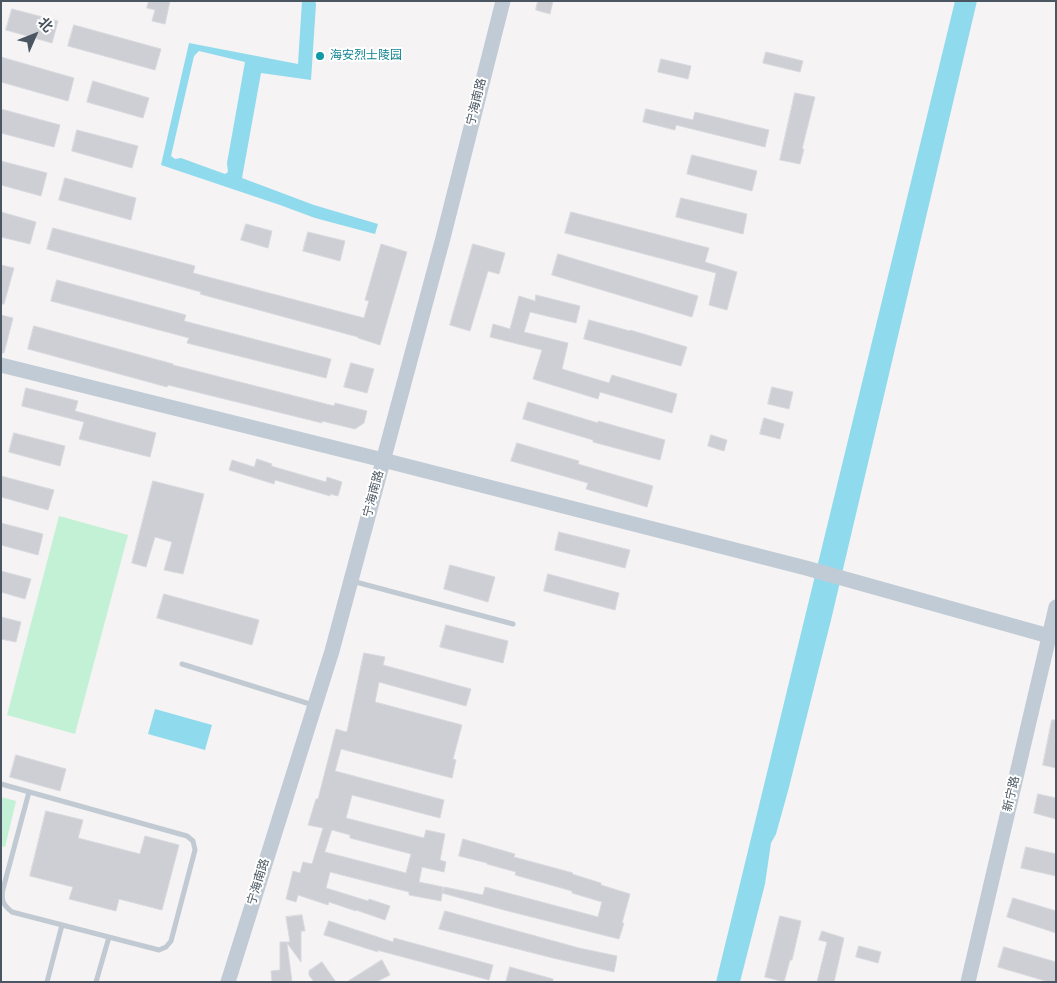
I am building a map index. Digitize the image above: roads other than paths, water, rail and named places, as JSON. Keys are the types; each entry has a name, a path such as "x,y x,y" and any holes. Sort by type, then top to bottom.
{"street":[{"name":"宁海南路","path":"228,982 332,651 445,228 503,1"},
{"path":"1,365 383,460 811,570 1050,636"},
{"name":"新宁路","path":"968,982 1056,607"}],"lane":[{"path":"350,581 513,624"},
{"path":"182,664 314,706"},
{"path":"1,784 187,836 193,841 195,850 171,941 166,947 159,950 12,912 5,907 1,899 3,889 29,792"},
{"path":"47,982 62,924"},
{"path":"96,982 108,937"}],"water":[{"path":"302,1 315,1 311,80 261,73 242,178 314,205 378,224 375,234 315,218 161,165 189,43 298,64","holes":["199,51 245,62 227,163 228,172 225,174 181,158 175,159 171,156 194,56"]},
{"path":"955,1 977,1 831,620 788,791 776,834 771,843 765,884 740,982 716,982"},
{"path":"155,709 212,725 205,750 148,734"}],"place":[{"name":"海安烈士陵园","path":"320,56"}]}
